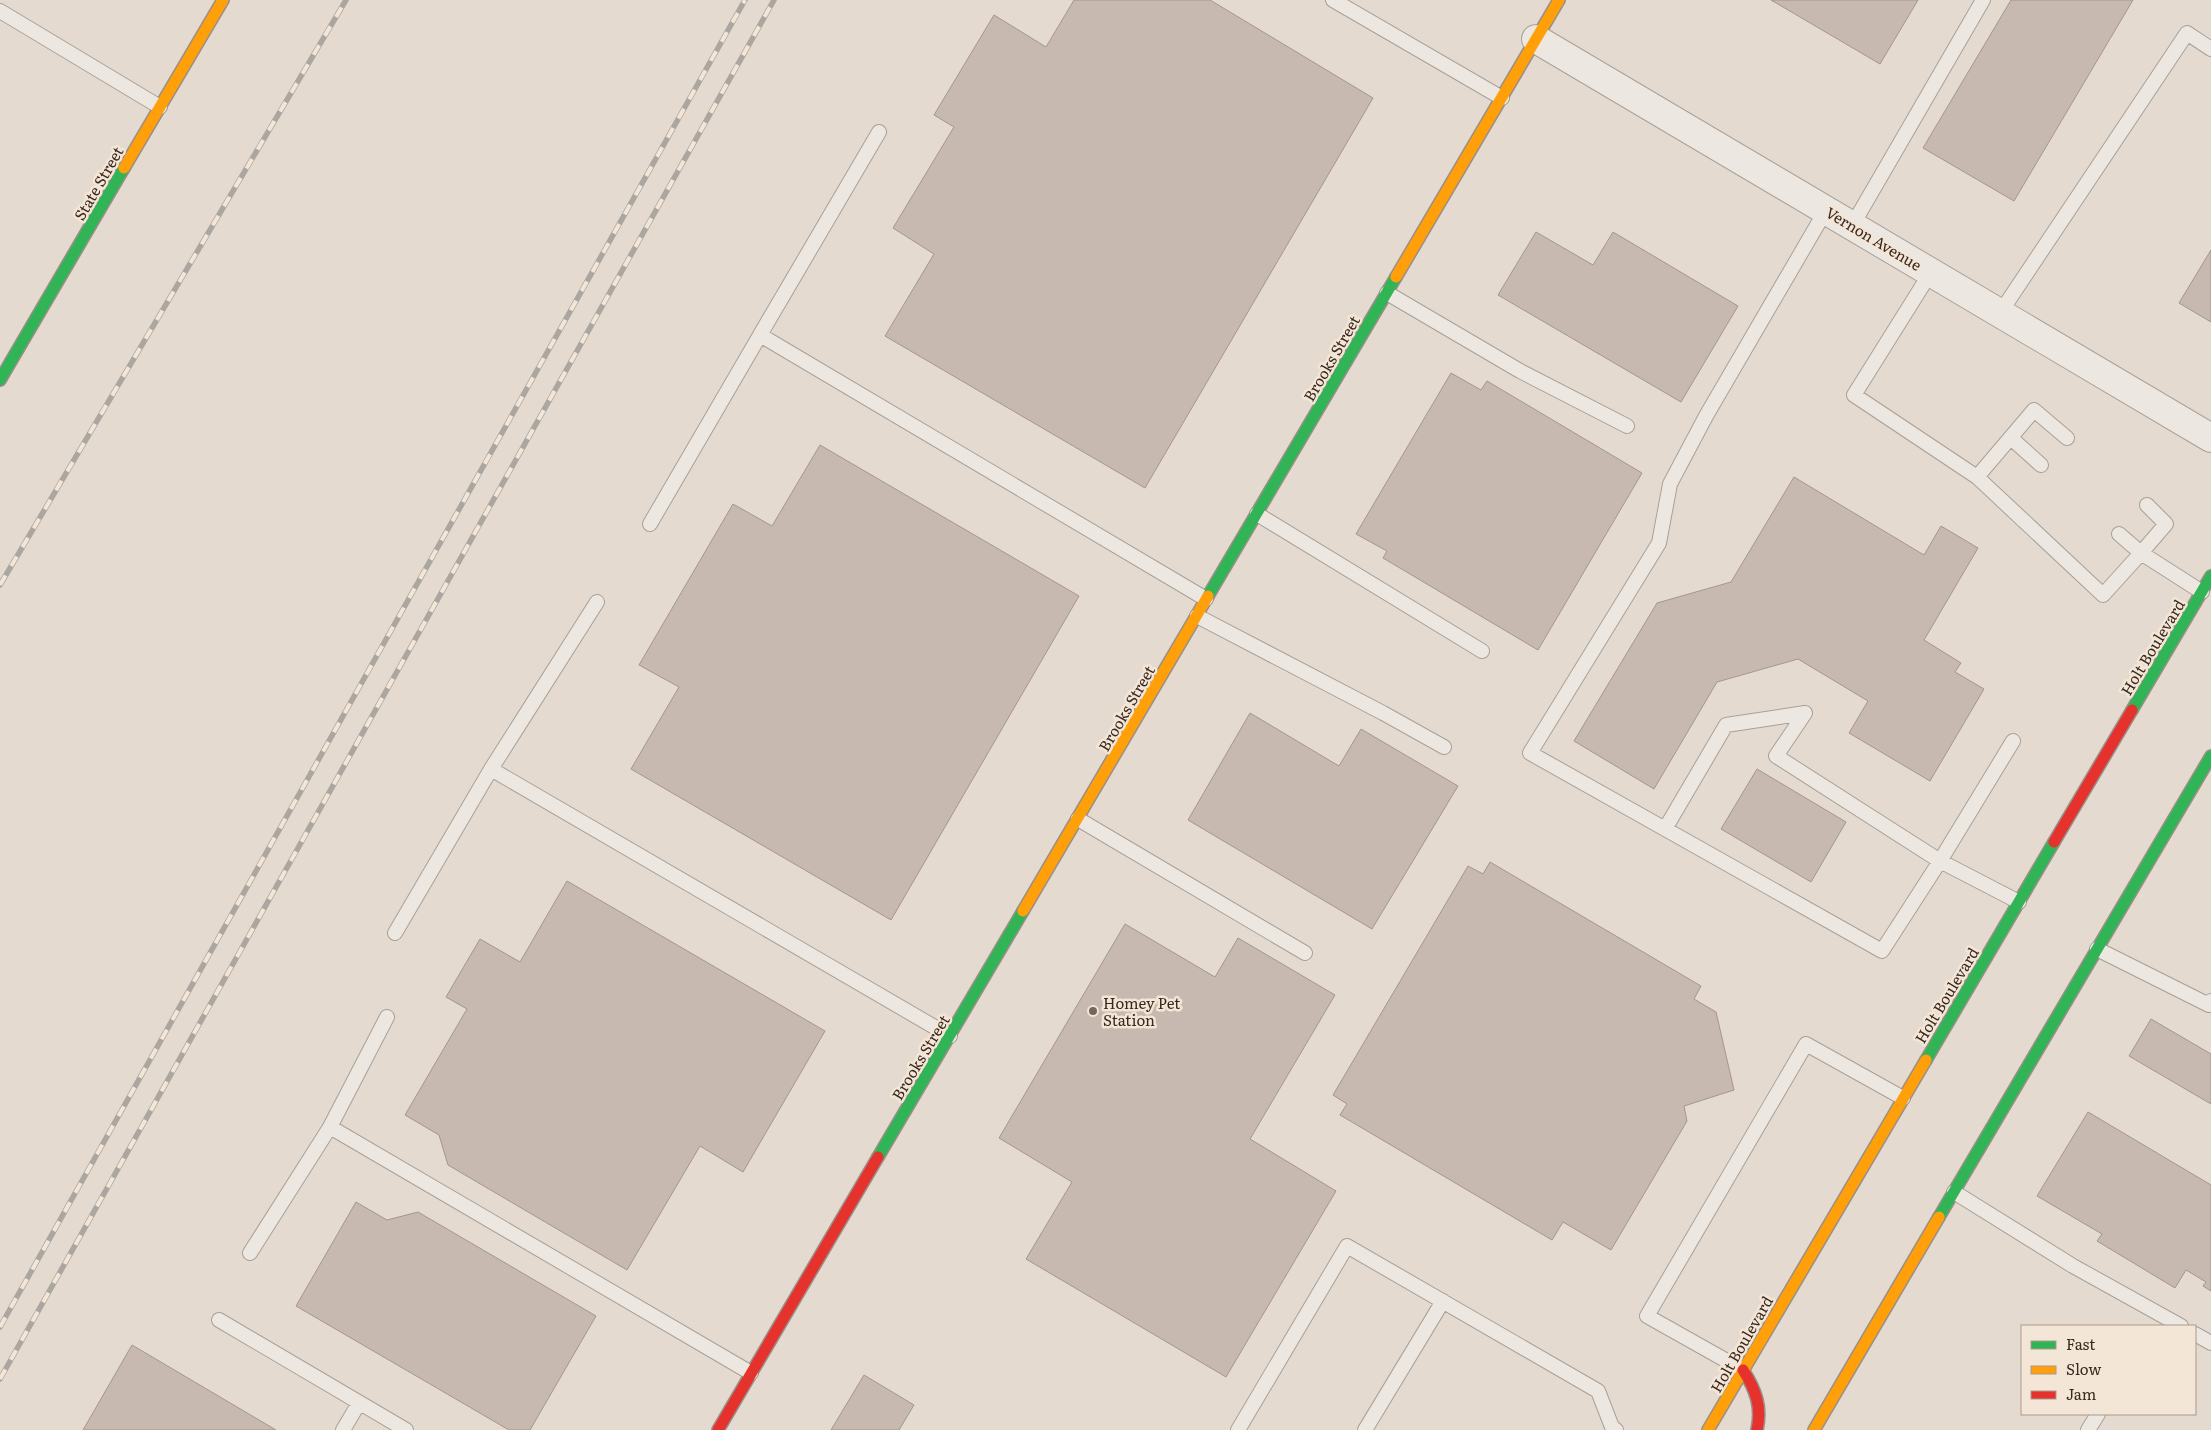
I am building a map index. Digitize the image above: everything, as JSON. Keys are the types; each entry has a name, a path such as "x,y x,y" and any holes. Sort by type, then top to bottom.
{"street":[{"name":"State Street","path":"2,374 223,0"},
{"name":"Brooks Street","path":"718,1430 1559,0"},
{"name":"Vernon Avenue","path":"1536,39 2211,438"},
{"name":"Holt Boulevard","path":"1708,1430 2211,576"},
{"path":"1814,1430 2211,756"},
{"path":"1743,1370 1756,1391 1760,1419 1757,1430"}],"lane":[{"path":"1332,0 1502,98"},
{"path":"1852,226 1983,0"},
{"path":"0,11 160,106"},
{"path":"2000,313 2187,34 2211,48"},
{"path":"650,524 879,132"},
{"path":"1826,210 1706,416 1670,484 1659,543 1530,753 1882,951 1940,861 2013,741"},
{"path":"1931,272 1854,395 1977,477 2104,595 2166,524 2147,505"},
{"path":"1387,293 1520,371 1627,426"},
{"path":"760,335 1206,599"},
{"path":"1977,477 2034,410 2067,438"},
{"path":"2011,438 2041,465"},
{"path":"1257,514 1482,652"},
{"path":"2119,534 2141,553 2202,592"},
{"path":"395,933 491,768 597,602"},
{"path":"1197,616 1444,747"},
{"path":"1664,829 1726,725 1805,713 1776,756 1940,861 2019,902"},
{"path":"491,768 950,1036"},
{"path":"1078,819 1305,953"},
{"path":"2097,949 2209,1005 2211,1001"},
{"path":"250,1253 330,1127 387,1017"},
{"path":"1743,1370 1647,1316 1806,1044 1903,1098"},
{"path":"330,1127 751,1374"},
{"path":"1954,1192 2073,1266 2179,1325"},
{"path":"1238,1430 1347,1246 1598,1391 1613,1429"},
{"path":"1365,1430 1443,1301"},
{"path":"219,1320 406,1430"},
{"path":"2196,1335 2211,1343"},
{"path":"343,1430 359,1403"},
{"path":"2088,1430 2097,1415"}],"building":[{"path":"1074,0 1210,0 1373,98 1145,488 885,336 934,254 893,228 954,127 934,115 994,15 1046,47"},
{"path":"1771,0 1918,0 1880,64"},
{"path":"2011,0 2133,0 2014,201 1923,148"},
{"path":"1536,232 1593,265 1613,232 1738,306 1681,402 1498,295"},
{"path":"2211,250 2211,322 2179,303"},
{"path":"1451,373 1481,390 1487,381 1642,473 1538,650 1383,558 1387,551 1356,534"},
{"path":"820,445 1079,596 891,920 631,769 679,687 639,665 733,504 772,526"},
{"path":"1794,477 1924,555 1941,526 1978,548 1924,640 1961,663 1955,672 1984,689 1930,781 1849,733 1868,701 1798,659 1717,682 1654,789 1574,741 1657,603 1731,582"},
{"path":"1250,713 1339,766 1361,729 1458,786 1372,929 1188,820"},
{"path":"1757,769 1846,822 1811,882 1721,829"},
{"path":"1490,862 1701,986 1694,999 1716,1012 1734,1090 1684,1106 1687,1121 1611,1250 1563,1222 1552,1240 1340,1115 1347,1104 1333,1095 1468,866 1483,874"},
{"path":"567,881 825,1031 743,1172 700,1146 627,1270 448,1165 439,1135 405,1115 467,1009 446,997 480,939 520,962"},
{"path":"1125,924 1215,977 1238,938 1335,995 1250,1139 1336,1191 1226,1377 1026,1259 1072,1182 999,1138"},
{"path":"2151,1019 2211,1054 2211,1104 2129,1056"},
{"path":"2088,1112 2211,1185 2211,1291 2203,1286 2206,1282 2186,1270 2175,1288 2097,1241 2102,1234 2037,1196"},
{"path":"356,1202 387,1220 418,1212 596,1316 530,1430 509,1430 296,1306"},
{"path":"132,1345 276,1430 83,1430"},
{"path":"864,1375 914,1405 899,1430 831,1430"}],"railway":[{"path":"0,585 346,0"},
{"path":"0,1327 745,0"},
{"path":"0,1379 774,0"}],"traffic: fast":[{"path":"0,380 124,168"},
{"path":"1208,596 1396,277"},
{"path":"2132,710 2211,576"},
{"path":"1939,1217 2211,756"},
{"path":"1926,1060 2054,842"},
{"path":"878,1157 1023,911"}],"traffic: slow":[{"path":"124,168 223,0"},
{"path":"1396,277 1559,0"},
{"path":"1023,911 1208,596"},
{"path":"1708,1430 1926,1060"},
{"path":"1814,1430 1939,1217"}],"traffic: jam":[{"path":"2054,842 2132,710"},
{"path":"718,1430 878,1157"},
{"path":"1743,1370 1757,1399 1759,1414 1757,1430"}],"place":[{"name":"Homey Pet Station","path":"1093,1011"}]}
